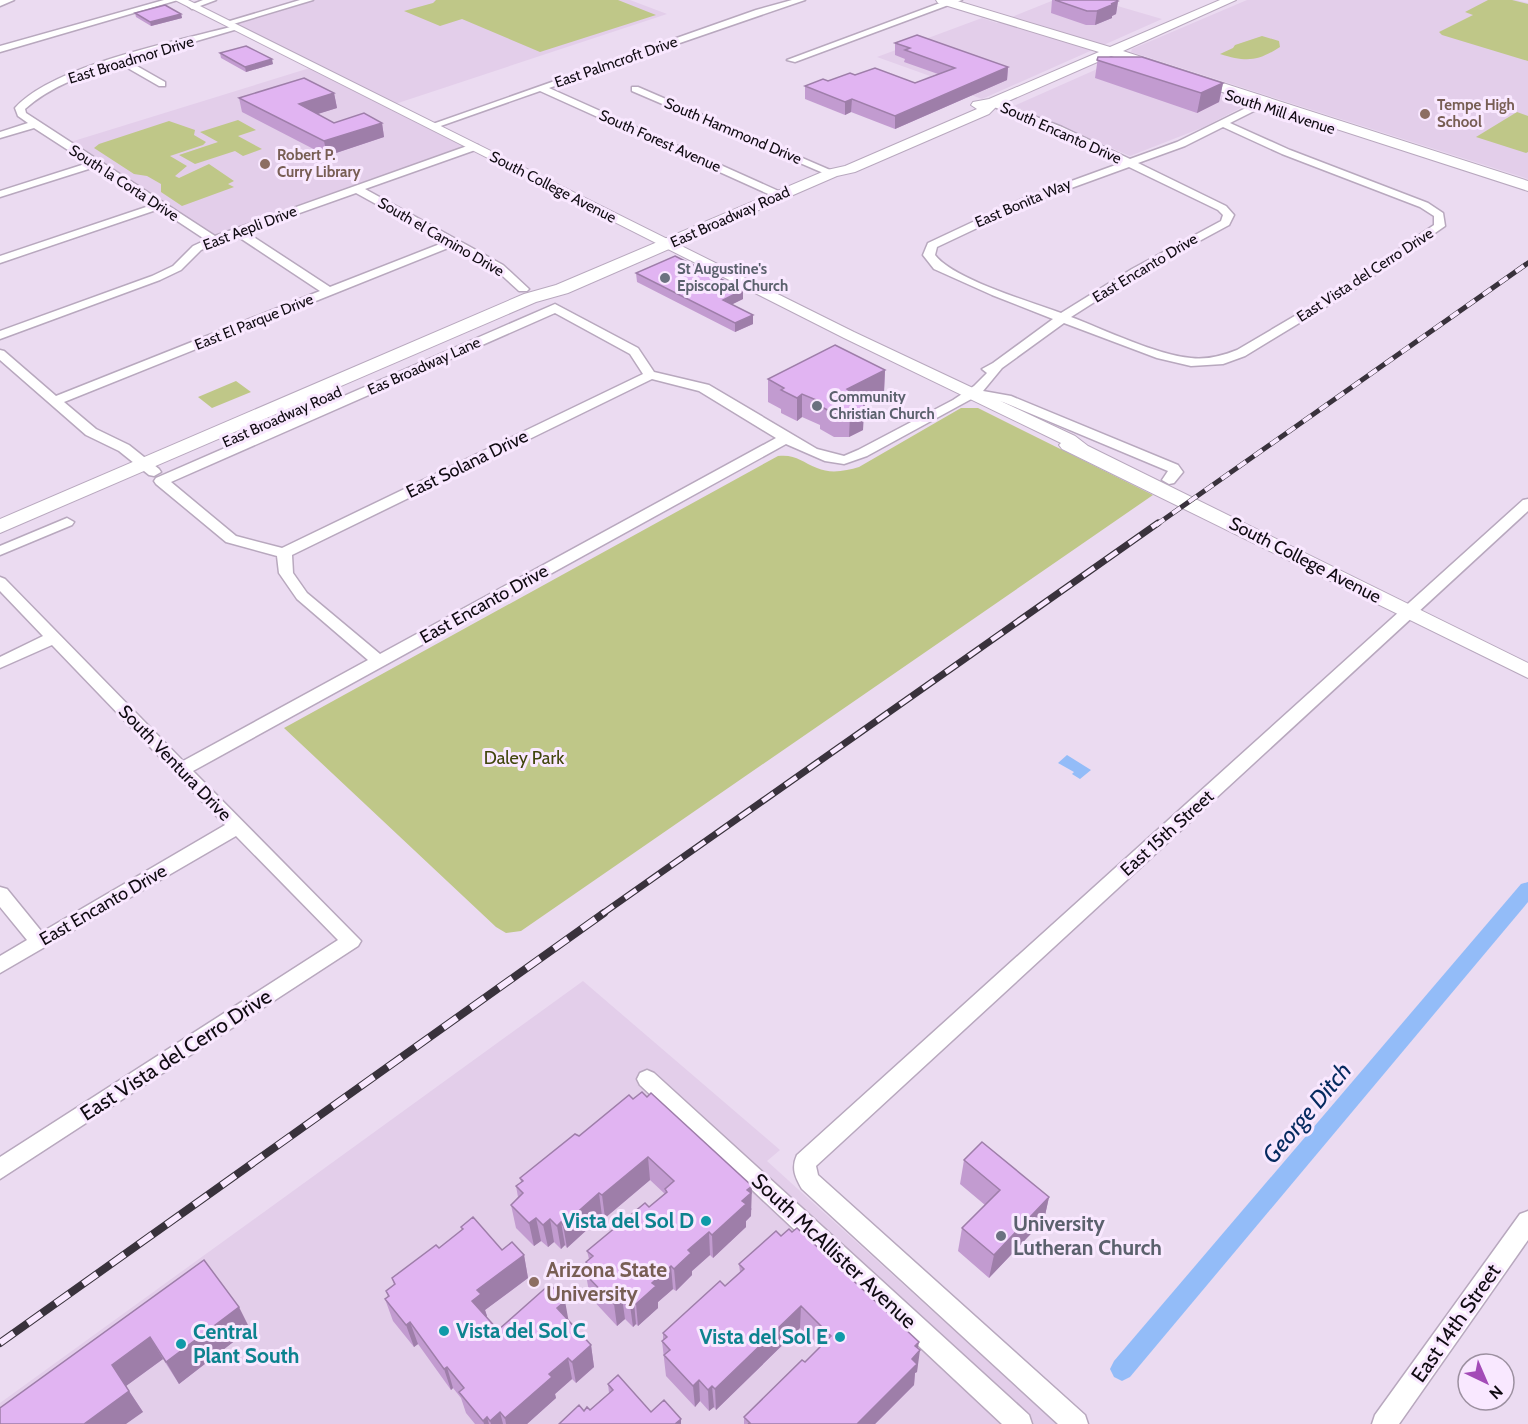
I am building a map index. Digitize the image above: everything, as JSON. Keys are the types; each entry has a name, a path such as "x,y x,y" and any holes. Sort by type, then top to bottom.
{"main road":[{"name":"East Broadway Road","path":"0,539 543,303 562,289 779,195 832,173 860,165 984,111 992,103 1230,0"},
{"name":"South Mill Avenue","path":"950,1 1049,37 1107,53 1528,186"},
{"name":"South Mill Avenue","path":"1107,53 1528,193"},
{"name":"East Broadway Road","path":"0,527 154,472"}],"street":[{"path":"0,3 10,0"},
{"path":"0,49 43,35 174,0"},
{"path":"186,3 212,0"},
{"name":"East Broadmor Drive","path":"35,124 21,114 20,108 25,101 65,78 309,0"},
{"name":"East Palmcroft Drive","path":"432,126 759,12 801,0"},
{"path":"792,60 950,1"},
{"name":"South College Avenue","path":"186,3 926,373 933,379 966,392 1063,443 1082,450 1528,671"},
{"path":"122,61 162,84"},
{"name":"South Forest Avenue","path":"540,88 779,195"},
{"name":"South Hammond Drive","path":"635,89 832,173"},
{"name":"South Encanto Drive","path":"992,103 1059,129 1129,163"},
{"name":"East Bonita Way","path":"1062,318 938,267 929,255 932,245 1026,201 1181,144 1262,104"},
{"path":"0,135 35,124"},
{"name":"South la Corta Drive","path":"35,124 214,240"},
{"name":"East Vista del Cerro Drive","path":"1062,318 1161,355 1191,362 1219,361 1241,353 1348,289 1440,226 1439,215 1425,205 1278,148 1224,124"},
{"name":"East Aepli Drive","path":"0,335 156,278 177,268 197,248 214,240 474,147"},
{"name":"East Encanto Drive","path":"181,770 787,438 823,457 839,460 853,457 914,422 927,410 966,392 987,370 997,366 1062,318 1162,254 1225,223 1229,215 1222,208 1129,163"},
{"path":"0,194 95,164"},
{"name":"South el Camino Drive","path":"357,189 499,267 523,289"},
{"path":"0,260 159,206"},
{"path":"237,231 329,292"},
{"name":"East El Parque Drive","path":"54,401 454,242"},
{"name":"Eas Broadway Lane","path":"154,472 555,308 634,351 651,375"},
{"path":"0,354 91,432 124,448 154,472 231,539 284,553 286,573 302,596 379,661"},
{"path":"651,375 702,387 787,438"},
{"name":"East Solana Drive","path":"284,553 651,375"},
{"path":"966,392 1006,399 1173,468 1176,472 1169,480"},
{"name":"East 15th Street","path":"805,1162 1528,503"},
{"path":"0,551 67,522"},
{"name":"South Ventura Drive","path":"0,582 181,770 351,941"},
{"path":"0,663 53,638"},
{"name":"East Encanto Drive","path":"0,965 237,827"},
{"path":"0,894 39,942"},
{"name":"East Vista del Cerro Drive","path":"0,1168 351,941"},
{"name":"South McAllister Avenue","path":"647,1079 1020,1424"},
{"name":"South McAllister Avenue","path":"805,1162 805,1174 810,1182 1076,1424"},
{"name":"East 14th Street","path":"1384,1424 1528,1221"}],"shaded area":[{"path":"309,0 630,0 667,14 392,105 474,147 214,240 64,144 313,67 227,23"},
{"path":"1054,0 1097,0 1162,19 982,99 925,78 930,76 877,57 982,18 997,23"},
{"name":"Tempe High School","path":"1247,0 1516,0 1528,3 1528,179 1131,52 1132,49"},
{"path":"1113,62 1248,104 1204,127 1130,156 1014,106"},
{"name":"Arizona State University","path":"583,981 780,1150 767,1161 1057,1424 0,1424 0,1403"}],"green space":[{"path":"436,0 618,0 656,15 540,52 462,19 440,26 404,11 433,3"},
{"path":"1488,0 1512,0 1528,4 1528,61 1442,35 1439,32 1473,15 1465,12"},
{"path":"1262,36 1279,41 1280,47 1265,56 1251,59 1220,54 1235,45"},
{"path":"1517,112 1528,116 1528,152 1476,137"},
{"path":"238,120 256,130 238,136 262,149 243,156 235,151 195,164 179,155 218,142 200,132"},
{"path":"169,121 195,130 194,135 206,142 170,156 187,166 175,176 179,178 209,164 234,181 228,184 234,187 182,206 161,192 161,184 147,176 134,174 94,148 99,144"},
{"path":"236,381 251,392 212,408 198,397"},
{"name":"Daley Park","path":"961,408 978,408 1153,495 521,931 506,933 496,927 284,728 778,456 794,457 827,471 859,467"}],"water":[{"path":"1067,755 1091,770 1080,779 1072,774 1074,772 1058,763"}],"building":[{"path":"1055,0 1118,1 1097,11 1087,11"},
{"path":"165,5 181,14 150,22 135,13"},
{"path":"917,35 1008,67 895,116 852,99 845,102 805,86 823,79 828,81 850,73 855,75 875,68 915,83 955,68 905,50 910,48 895,43"},
{"path":"246,46 272,59 245,67 220,53"},
{"path":"1098,57 1142,57 1223,83 1201,93 1097,60"},
{"path":"304,78 334,93 299,104 334,123 364,113 382,123 324,141 239,98"},
{"path":"675,256 743,290 723,300 753,315 735,323 636,273"},
{"path":"835,345 885,370 847,389 864,401 864,407 850,414 835,414 820,406 821,402 802,394 797,398 781,390 784,388 768,379"},
{"name":"Vista del Sol D","path":"642,1092 647,1097 651,1093 752,1186 747,1190 751,1193 742,1201 746,1204 712,1235 709,1232 688,1250 691,1253 674,1269 671,1266 652,1283 656,1286 636,1304 634,1302 630,1305 622,1297 614,1304 586,1275 592,1269 586,1262 593,1256 587,1251 645,1203 649,1207 667,1192 665,1189 674,1181 648,1157 602,1195 599,1193 563,1225 561,1222 557,1226 550,1219 543,1225 536,1218 529,1223 511,1205 523,1193 516,1186 523,1181 520,1178 575,1134 579,1136 629,1095 633,1099"},
{"path":"982,1142 1049,1197 994,1255 962,1228 1000,1190 964,1160"},
{"name":"Vista del Sol C","path":"473,1217 502,1250 512,1242 524,1255 477,1290 481,1294 472,1301 498,1330 550,1284 565,1301 557,1308 591,1345 572,1362 568,1358 549,1374 552,1377 505,1418 500,1412 490,1421 487,1417 483,1421 459,1392 464,1388 447,1367 444,1369 410,1322 406,1325 385,1299 389,1296 386,1291 395,1284 392,1278 436,1245 439,1248 463,1229 461,1227"},
{"name":"Vista del Sol E","path":"797,1228 919,1342 915,1346 920,1350 912,1359 917,1364 857,1424 748,1424 750,1423 744,1417 802,1360 805,1362 831,1336 801,1306 715,1389 712,1386 708,1390 699,1380 693,1386 664,1355 670,1350 662,1341 667,1337 663,1333 720,1281 725,1286 744,1269 739,1264 776,1231 781,1236 789,1229 792,1232"},
{"path":"204,1260 239,1307 166,1362 150,1337 112,1365 129,1391 84,1424 0,1424 0,1408"},
{"path":"618,1375 651,1412 664,1400 681,1419 675,1424 559,1424 579,1405 584,1411 587,1407 590,1410 613,1390 608,1384"}],"waterway":[{"name":"George Ditch","path":"1122,1369 1528,889"}],"railway":[{"path":"1156,525 1528,263"},
{"path":"602,914 1158,523"},
{"path":"0,1343 604,913"}],"place":[{"name":"Tempe High School","path":"1425,114"},
{"name":"Robert P. Curry Library","path":"265,164"},
{"name":"St Augustine's Episcopal Church","path":"665,278"},
{"name":"Community Christian Church","path":"817,406"},
{"name":"Vista del Sol D","path":"706,1221"},
{"name":"University Lutheran Church","path":"1001,1236"},
{"name":"Arizona State University","path":"534,1282"},
{"name":"Vista del Sol C","path":"444,1331"},
{"name":"Vista del Sol E","path":"840,1337"},
{"name":"Central Plant South","path":"181,1344"}]}
